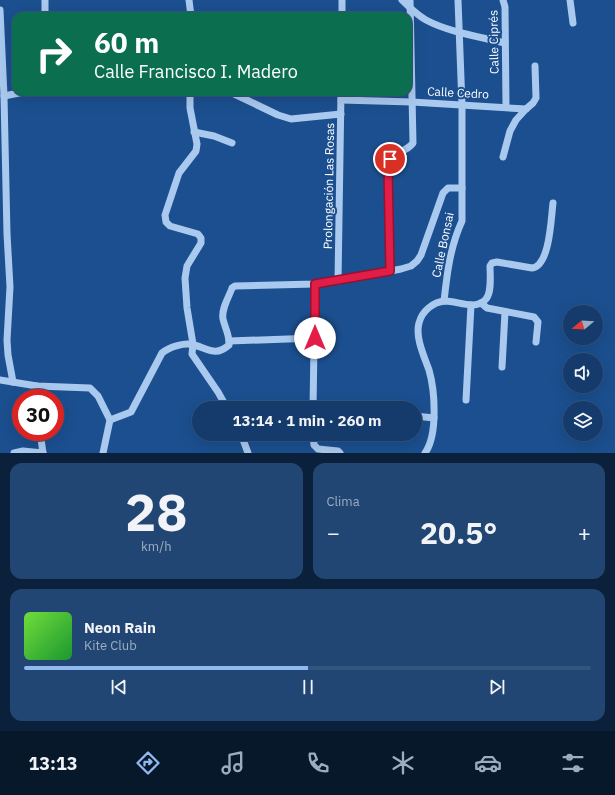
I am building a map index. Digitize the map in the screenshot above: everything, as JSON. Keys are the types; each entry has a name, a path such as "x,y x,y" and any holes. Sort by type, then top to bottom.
{"street":[{"path":"45,0 45,12"},
{"path":"189,0 190,12"},
{"path":"342,0 342,12"},
{"path":"402,0 410,4 425,19 459,32 505,44"},
{"name":"Calle Bonsai","path":"444,301 447,276 455,237 462,221 462,105 458,0"},
{"name":"Calle Ciprés","path":"503,0 505,7 506,107"},
{"path":"570,0 573,23"},
{"path":"0,10 4,96 3,200 7,234 10,287 7,348 13,382"},
{"path":"503,157 510,131 516,120 536,98 535,66"},
{"path":"4,96 12,94"},
{"path":"190,96 190,108 197,144 196,150 179,174 165,215 166,222 170,226 198,234 201,238 201,243 187,266 185,278 187,308 193,344 193,357 223,401"},
{"path":"238,96 278,115 291,119 340,114"},
{"name":"Prolongación Las Rosas","path":"338,281 341,96"},
{"path":"390,271 388,167 390,159 395,153 409,148 413,143 412,96"},
{"name":"Calle Cedro","path":"341,100 526,108"},
{"path":"194,132 214,136 232,143"},
{"path":"110,420 125,416 131,412 162,353 167,349 173,346 193,344 211,351 218,352 224,349 229,341 222,313 232,288 235,286 315,284 338,281 411,266 421,255 443,193 448,188 462,188"},
{"path":"428,451 431,443 434,418 434,401 429,372 419,337 418,324 422,313 429,307 444,301 471,305 481,303 486,299 489,293 490,266 492,263 497,262 537,268 547,252 553,203"},
{"path":"0,227 7,234"},
{"path":"313,401 315,284"},
{"path":"481,303 487,308 534,317 537,319 536,342"},
{"path":"466,400 471,305"},
{"path":"502,366 505,312"},
{"path":"229,341 315,338"},
{"path":"0,380 37,386 90,388 98,396 110,420 103,453"},
{"path":"422,417 434,418"},
{"path":"14,453 23,451 43,453 41,441"},
{"path":"244,441 248,453"},
{"path":"314,441 314,445 318,450 338,451 340,453"}],"route":[{"path":"315,338 315,284 390,271 388,167 390,159"}]}
